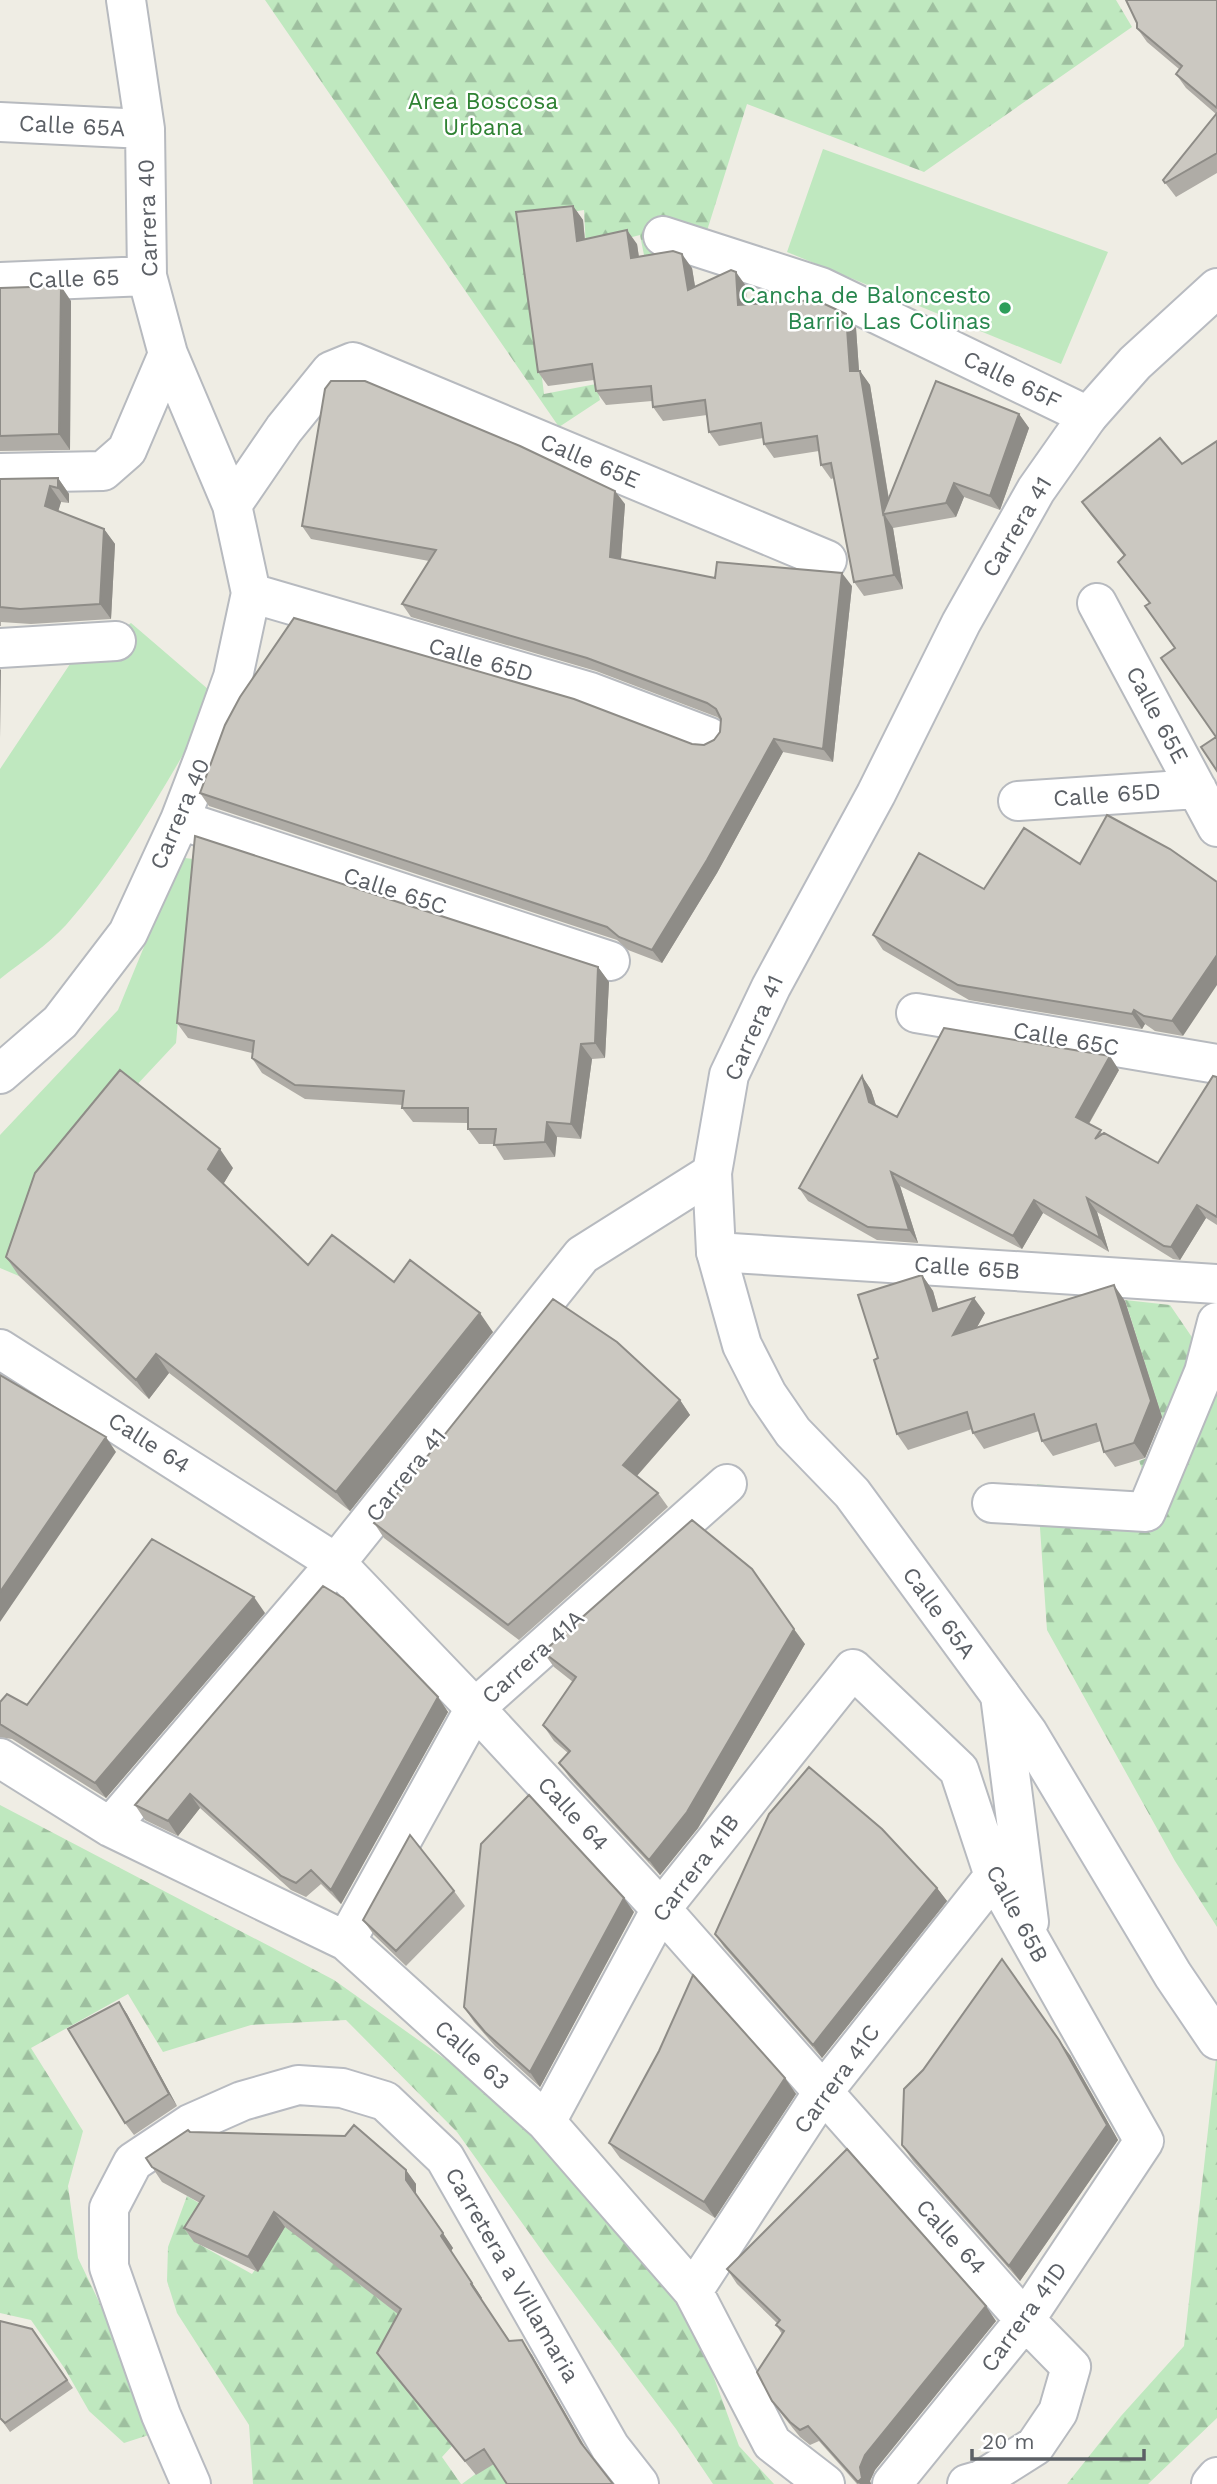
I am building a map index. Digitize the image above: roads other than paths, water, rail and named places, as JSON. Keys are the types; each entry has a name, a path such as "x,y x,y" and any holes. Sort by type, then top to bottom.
{"street":[{"name":"Carrera 40","path":"0,1074 60,1022 128,933 180,820 233,677 251,593 232,505 168,354 147,276 145,129 126,0"},
{"name":"Calle 65A","path":"0,122 145,129"},
{"name":"Calle 65F","path":"663,236 821,287 1088,416"},
{"name":"Calle 65","path":"0,282 147,276"},
{"name":"Carrera 41","path":"110,1827 335,1563 582,1255 712,1173 729,1075 771,987 876,794 961,623 1036,491 1088,416 1135,363 1217,288"},
{"path":"0,472 103,471 127,450 168,354"},
{"name":"Calle 65E","path":"232,505 284,429 331,371 353,362 827,561"},
{"name":"Calle 65D","path":"251,593 590,692 709,737"},
{"name":"Calle 65E","path":"1097,603 1217,827"},
{"path":"0,648 116,641"},
{"name":"Calle 65D","path":"1018,801 1197,789"},
{"name":"Calle 65C","path":"180,820 610,961"},
{"name":"Calle 65C","path":"916,1013 1217,1064"},
{"name":"Calle 65A","path":"712,1173 716,1252 742,1345 767,1394 793,1432 852,1493 1028,1733 1173,1975 1217,2040"},
{"name":"Calle 65B","path":"716,1252 1217,1284"},
{"path":"992,1503 1146,1512 1204,1372 1217,1322"},
{"name":"Calle 64","path":"0,1349 335,1563 661,1909 1026,2320 1071,2367 1058,2412 1035,2446 981,2480 967,2484"},
{"name":"Carrera 41A","path":"346,1941 475,1709 727,1483"},
{"name":"Calle 65B","path":"853,1669 959,1770 994,1877 1144,2141"},
{"name":"Carrera 41B","path":"546,2122 661,1909 853,1669"},
{"path":"1000,1695 1031,1943"},
{"name":"Calle 63","path":"0,1758 110,1827 346,1941 546,2122 693,2291 772,2443 825,2484"},
{"name":"Carrera 41C","path":"693,2291 822,2092 994,1877"},
{"name":"Carretera a Villamaria","path":"191,2484 161,2415 110,2267 109,2208 132,2162 190,2124 242,2101 298,2085 342,2088 385,2101 444,2158 610,2447 639,2484"},
{"name":"Carrera 41D","path":"892,2484 1026,2320 1144,2141"},
{"path":"1211,2484 1217,2477"}],"place":[{"name":"Cancha de Baloncesto Barrio Las Colinas","path":"1005,308"}],"park label":[{"name":"Area Boscosa Urbana","path":"483,114"}]}
